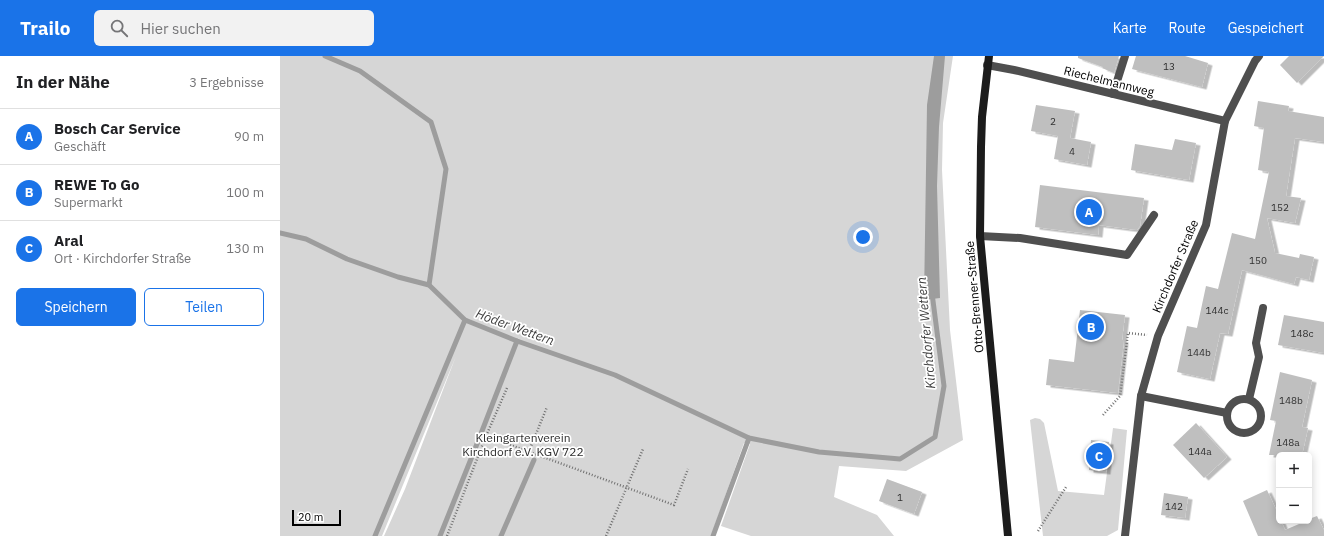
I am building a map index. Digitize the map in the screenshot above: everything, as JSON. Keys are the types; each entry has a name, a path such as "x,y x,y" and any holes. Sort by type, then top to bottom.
{"main road":[{"name":"Otto-Brenner-Straße","path":"989,56 982,116 980,236 1008,536"}],"street":[{"path":"1113,94 1125,56"},
{"name":"Kirchdorfer Straße","path":"1125,536 1141,396 1158,336 1206,225 1225,121 1255,61 1259,56"},
{"name":"Riechelmannweg","path":"987,65 1014,70 1225,121"},
{"path":"980,236 1020,238 1127,254 1154,215"},
{"path":"1249,399 1258,357 1256,344 1262,308"},
{"path":"1141,396 1227,413"},
{"path":"1249,399 1255,402 1259,408 1261,420 1253,431 1240,433 1230,426 1227,419 1227,413 1230,406 1235,401 1249,399"}],"path":[{"path":"1103,415 1120,396 1128,332 1158,336"},
{"path":"447,536 486,436 507,388"},
{"path":"529,451 547,407"},
{"path":"486,436 674,505 688,469"},
{"path":"606,536 643,449"},
{"path":"1038,531 1066,487"}],"green space":[{"name":"Kleingartenverein Kirchdorf e.V. KGV 722","path":"280,56 953,56 943,123 942,170 950,330 963,440 906,471 839,466 834,497 877,515 894,536 751,536 721,526 750,444 744,443 711,536 384,536 405,489 456,356 382,536 280,536"},
{"path":"1035,418 1040,419 1044,423 1058,491 1104,495 1113,428 1127,430 1118,530 1107,536 1043,536 1030,420"}],"shaded area":[{"path":"934,56 945,56 939,127 937,186 940,298 924,300 927,105"}],"building":[{"path":"1078,56 1119,56 1114,73 1102,68 1103,67 1078,58"},
{"path":"1136,56 1185,56 1208,63 1202,87 1132,69"},
{"path":"1289,56 1324,56 1297,83 1280,65"},
{"path":"1258,101 1289,106 1288,111 1324,117 1324,142 1295,138 1286,196 1301,198 1295,223 1267,218 1275,253 1299,258 1300,254 1314,257 1309,280 1296,277 1294,284 1242,270 1228,334 1220,333 1210,379 1177,372 1187,326 1197,328 1206,286 1218,289 1232,233 1255,239 1269,172 1258,170 1264,128 1254,126"},
{"path":"1036,105 1075,111 1070,138 1091,142 1087,165 1054,159 1058,136 1031,131"},
{"path":"1175,139 1196,143 1189,180 1131,170 1135,144 1172,150"},
{"path":"1040,185 1144,198 1140,226 1137,230 1099,225 1098,235 1035,227"},
{"path":"1080,310 1125,315 1122,340 1124,340 1118,393 1046,385 1049,359 1074,362"},
{"path":"1284,315 1324,322 1324,353 1278,345"},
{"path":"1280,372 1312,380 1302,427 1308,428 1303,452 1276,452 1276,455 1269,455 1276,421 1270,420"},
{"path":"1196,423 1227,457 1204,478 1173,445"},
{"path":"1091,440 1109,442 1106,472 1089,470"},
{"path":"887,479 922,492 914,514 879,501"},
{"path":"1267,490 1276,510 1276,524 1282,524 1285,530 1299,524 1312,524 1312,518 1317,516 1324,530 1324,536 1258,536 1243,501"},
{"path":"1164,493 1188,497 1185,518 1161,515"}],"waterway":[{"path":"325,56 360,71 431,122 446,169 429,285"},
{"name":"Höder Wettern","path":"280,233 306,239 347,259 398,277 429,285 465,320 517,341 615,375 749,438 819,452 900,459 935,437 944,386 932,293"},
{"path":"375,536 465,320"},
{"path":"440,536 517,341"},
{"path":"713,536 749,438"},
{"path":"501,536 534,460"}],"place":[{"name":"Bosch Car Service","path":"1089,212"},
{"name":"REWE To Go","path":"1091,327"},
{"name":"Aral","path":"1099,456"}],"water label":[{"name":"Kirchdorfer Wettern","path":"926,333"}]}
